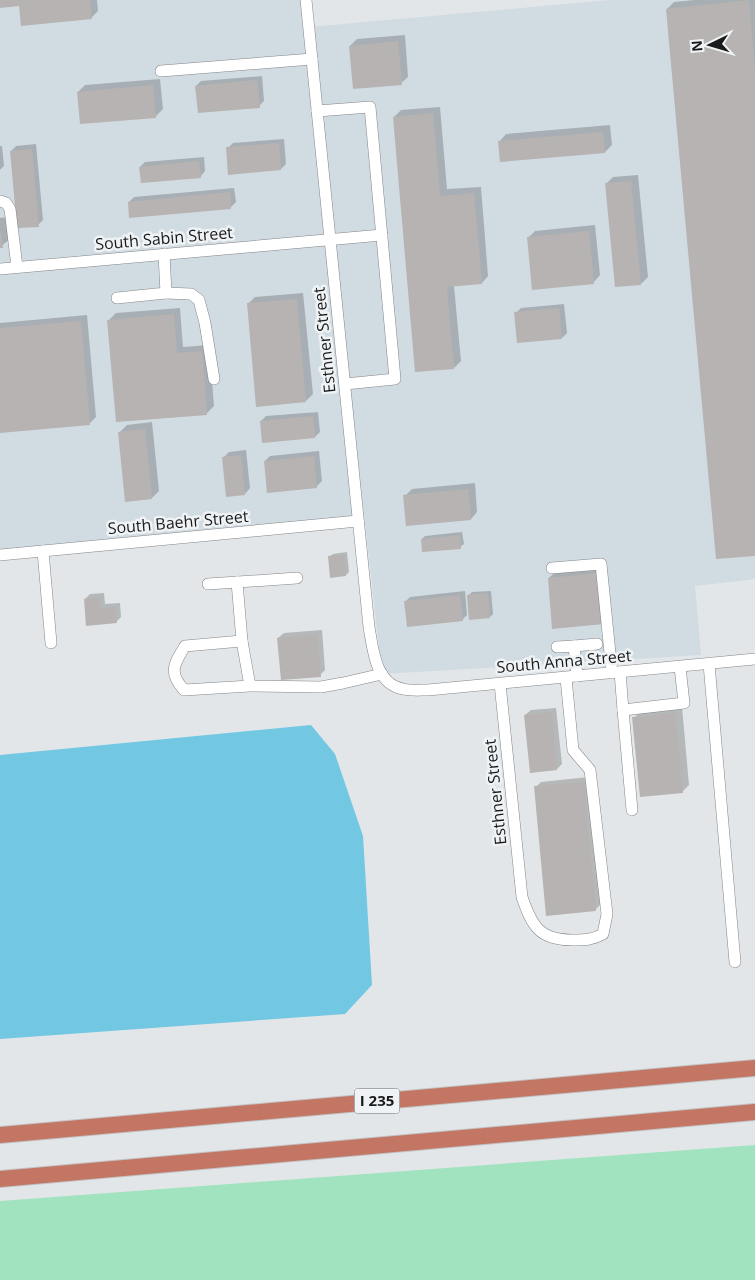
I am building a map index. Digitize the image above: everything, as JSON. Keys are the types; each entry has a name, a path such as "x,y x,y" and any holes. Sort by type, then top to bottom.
{"highway":[{"name":"I 235","path":"0,1135 755,1068"},
{"path":"0,1179 755,1112"}],"street":[{"name":"Esthner Street","path":"306,0 369,627 375,660 382,674"},
{"path":"161,71 312,59"},
{"path":"318,111 370,107 395,379 344,384"},
{"path":"0,201 6,203 10,209 18,267"},
{"name":"South Sabin Street","path":"0,269 382,235"},
{"path":"164,254 166,293"},
{"path":"117,298 166,293 191,294 199,300 205,323 214,379"},
{"name":"South Baehr Street","path":"0,555 358,521"},
{"path":"43,551 51,643"},
{"path":"552,568 601,564 623,710 632,810"},
{"path":"208,584 296,578"},
{"path":"237,582 242,641 250,686"},
{"path":"242,641 185,646 174,663 176,681 184,690 250,686 321,687 382,674"},
{"path":"557,648 597,644"},
{"path":"571,677 574,646"},
{"name":"South Anna Street","path":"382,674 388,682 402,689 428,690 755,659"},
{"path":"708,664 735,962"},
{"path":"623,710 684,703 680,667"},
{"name":"Esthner Street","path":"500,684 522,896 530,918 544,936 561,940 592,940 603,934 607,914 590,770 573,750 571,677"}],"shaded area":[{"path":"0,0 307,0 310,27 610,0 755,0 755,579 695,586 701,655 382,674 317,95 358,521 0,553"}],"green space":[{"path":"755,1145 755,1280 0,1280 0,1201"}],"water":[{"path":"311,725 335,754 363,836 372,985 345,1014 0,1039 0,755"}],"building":[{"path":"0,0 90,0 92,19 21,26 19,6 0,8"},
{"path":"749,0 755,70 755,556 716,559 666,9"},
{"path":"398,41 402,85 353,89 349,46"},
{"path":"257,80 260,108 198,113 195,86"},
{"path":"153,85 156,118 80,124 77,92"},
{"path":"433,113 440,196 474,193 482,284 447,287 454,369 415,372 393,117"},
{"path":"603,132 605,153 500,162 498,141"},
{"path":"279,143 281,170 228,175 226,147"},
{"path":"32,149 39,227 17,228 10,151"},
{"path":"199,161 201,178 141,183 139,167"},
{"path":"631,181 641,285 615,287 605,183"},
{"path":"230,192 231,209 129,218 128,202"},
{"path":"1,231 3,248 0,248"},
{"path":"589,231 594,284 532,290 527,237"},
{"path":"297,299 306,402 256,407 247,303"},
{"path":"559,308 562,339 517,343 514,312"},
{"path":"174,314 177,353 202,351 207,415 116,422 107,320"},
{"path":"81,321 90,425 0,433 0,328"},
{"path":"313,416 315,438 262,443 260,421"},
{"path":"145,429 152,499 125,502 118,432"},
{"path":"241,455 245,495 226,497 222,457"},
{"path":"314,456 317,488 267,493 264,461"},
{"path":"468,489 471,520 406,526 403,495"},
{"path":"460,535 461,549 422,552 421,539"},
{"path":"345,555 346,576 330,578 328,556"},
{"path":"599,573 604,624 552,629 548,578"},
{"path":"488,593 490,618 469,620 467,595"},
{"path":"460,595 463,621 407,627 404,601"},
{"path":"99,597 100,609 115,607 117,623 86,626 84,599"},
{"path":"317,635 321,677 281,680 277,638"},
{"path":"552,712 557,770 530,773 524,715"},
{"path":"675,713 683,793 640,797 632,717"},
{"path":"584,782 596,911 546,916 534,786"}]}
